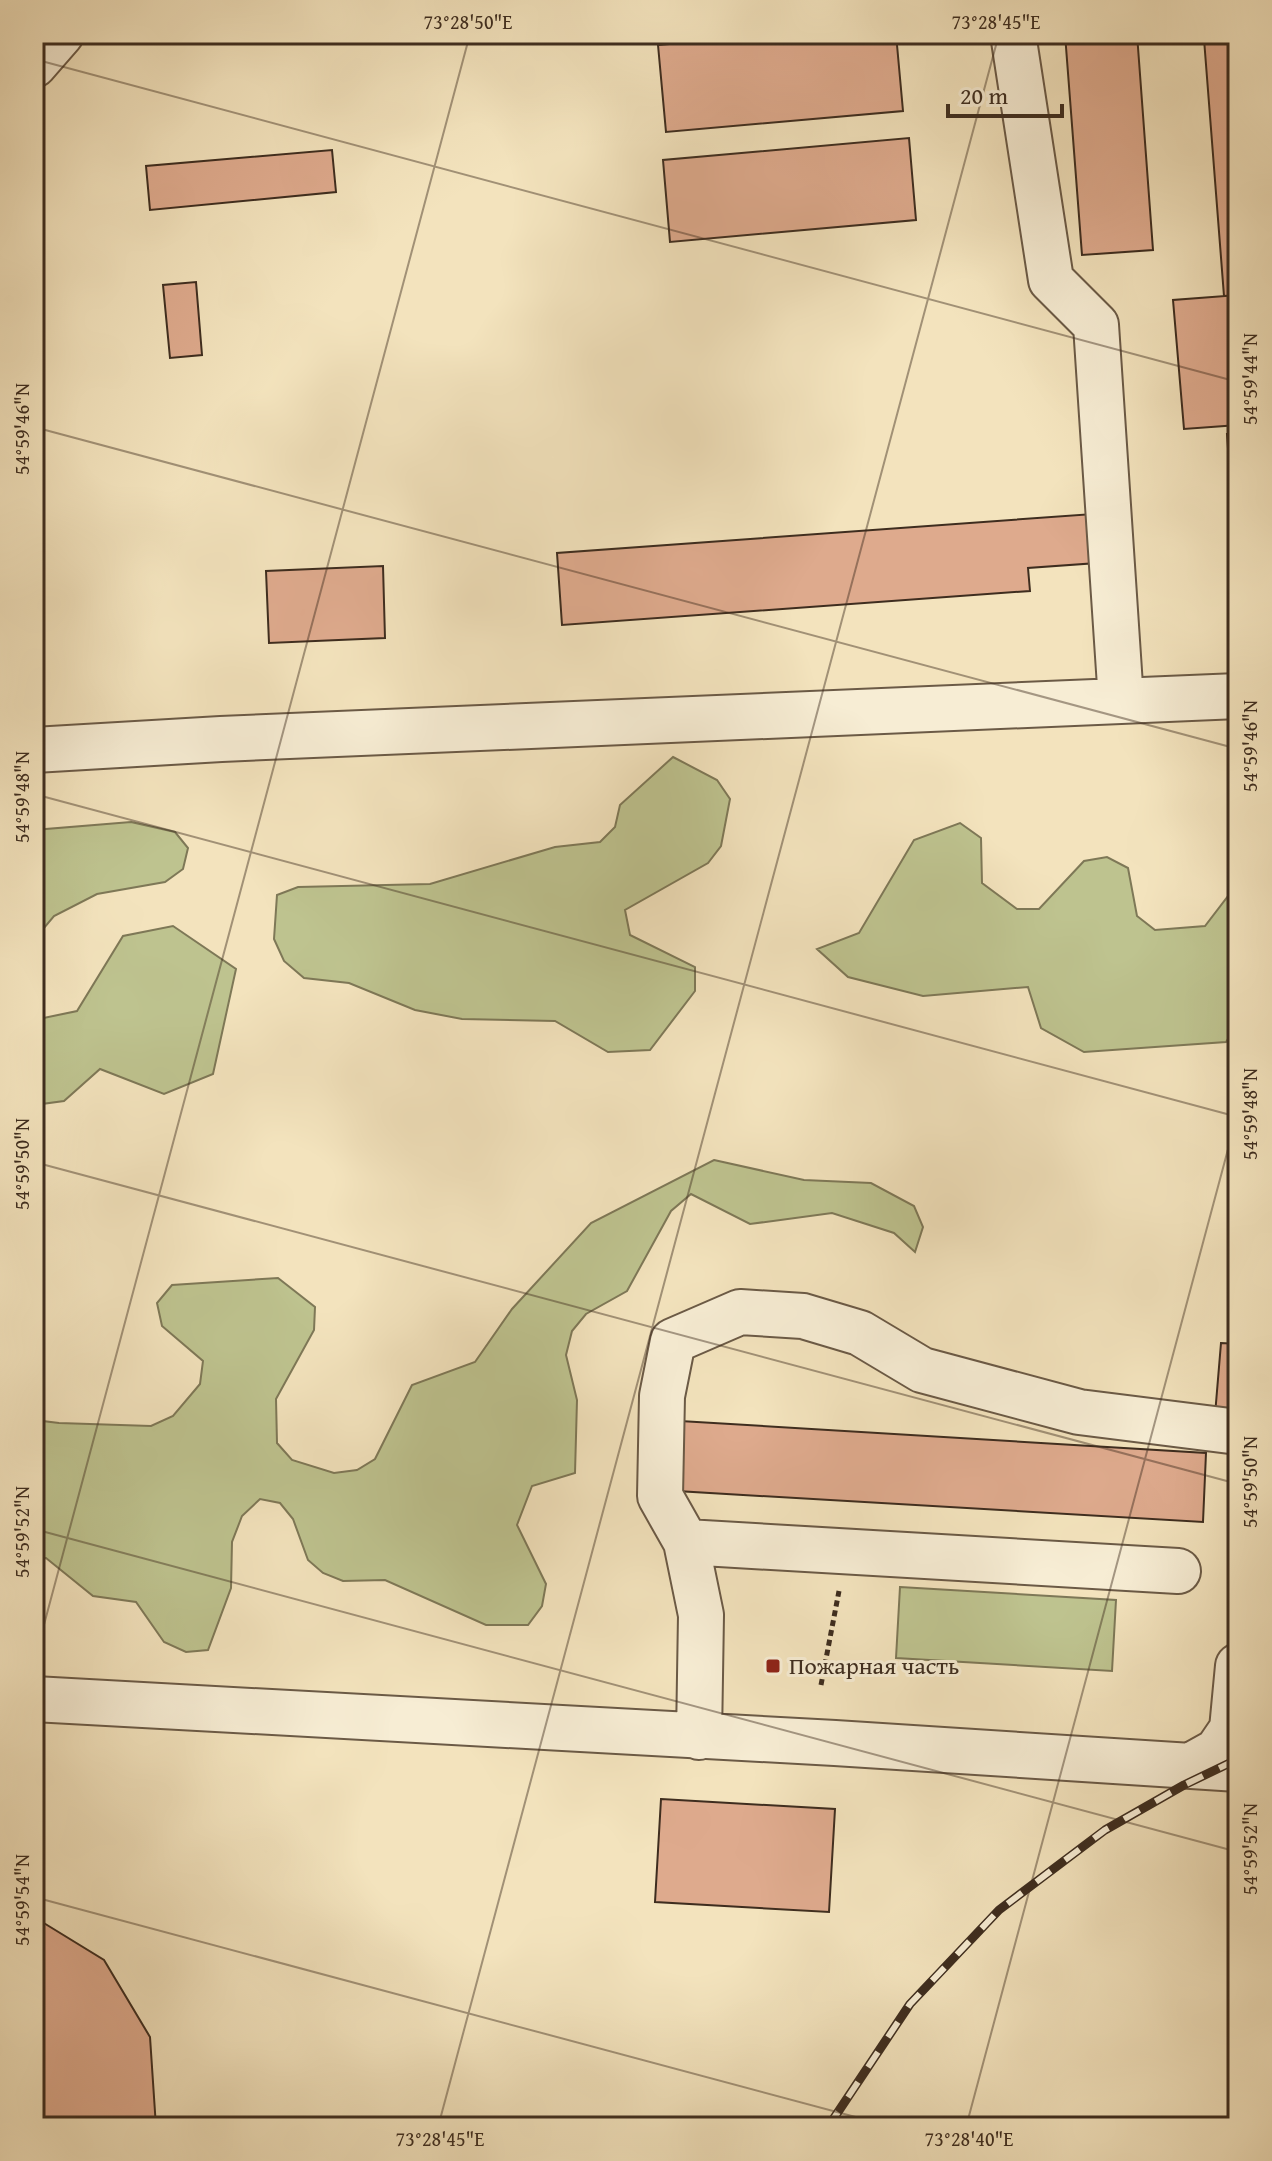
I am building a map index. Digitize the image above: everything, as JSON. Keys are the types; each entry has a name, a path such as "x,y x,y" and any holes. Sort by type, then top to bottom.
{"street":[{"path":"34,65 61,34"},
{"path":"1013,34 1051,280 1096,325 1121,701"},
{"path":"34,750 221,739 1238,696"},
{"path":"699,1737 701,1615 686,1542 660,1496 662,1396 673,1341 740,1312 803,1316 860,1333 922,1370 1079,1412 1238,1432"},
{"path":"686,1542 1178,1571"},
{"path":"1190,1766 1217,1751 1232,1729 1238,1666"},
{"path":"34,1699 835,1743 1238,1769"}],"path":[{"path":"821,1685 847,1551"}],"green space":[{"path":"673,757 717,780 730,799 721,846 708,863 625,910 630,935 695,967 695,991 650,1050 608,1052 555,1021 462,1019 415,1010 349,983 304,978 284,961 274,939 277,895 298,887 430,884 555,847 600,842 615,827 620,805"},
{"path":"131,822 175,832 188,848 183,869 165,882 97,894 54,916 38,935 41,959 34,965 34,830"},
{"path":"960,823 981,838 982,883 1017,909 1039,909 1084,861 1107,857 1128,868 1137,916 1155,930 1205,926 1235,887 1238,888 1238,1023 1226,1042 1084,1052 1041,1028 1028,987 923,996 848,977 817,949 859,933 914,840"},
{"path":"173,926 236,969 213,1074 164,1094 100,1069 64,1101 34,1105 34,1020 77,1011 123,936"},
{"path":"714,1160 804,1180 871,1183 914,1206 923,1227 915,1252 894,1233 832,1213 750,1224 691,1194 671,1211 627,1291 586,1314 572,1331 566,1355 577,1400 575,1473 532,1486 517,1525 546,1584 542,1606 528,1625 486,1625 385,1580 343,1581 323,1573 308,1560 293,1519 280,1503 260,1499 242,1516 232,1542 231,1588 208,1650 186,1652 164,1642 136,1602 93,1596 46,1558 34,1559 34,1420 151,1426 173,1416 200,1384 203,1361 162,1326 157,1303 172,1285 278,1278 315,1307 314,1330 276,1399 277,1443 292,1460 334,1473 357,1470 375,1459 412,1385 475,1362 512,1309 591,1223"},
{"path":"900,1587 1116,1600 1112,1671 896,1658"}],"building":[{"path":"783,34 896,34 903,111 666,132 658,45"},
{"path":"1065,34 1137,34 1153,250 1082,255"},
{"path":"1165,34 1238,34 1238,36 1166,41"},
{"path":"1238,36 1238,295 1224,296 1204,39"},
{"path":"909,138 916,220 670,242 663,160"},
{"path":"332,150 336,192 150,210 146,166"},
{"path":"196,282 202,355 170,358 163,285"},
{"path":"1238,295 1238,425 1184,429 1173,300"},
{"path":"1227,434 1238,434 1237,578"},
{"path":"1093,514 1097,563 1028,568 1030,591 562,625 557,553"},
{"path":"383,566 385,638 269,643 266,571"},
{"path":"1221,1343 1238,1344 1238,1417 1215,1415"},
{"path":"680,1421 1206,1453 1203,1522 677,1491"},
{"path":"661,1799 835,1809 829,1912 655,1902"},
{"path":"34,1917 104,1960 150,2037 156,2127 34,2127"}],"railway":[{"path":"828,2127 910,2004 999,1910 1105,1830 1184,1785 1238,1759"}],"place":[{"name":"Пожарная часть","path":"773,1666"}]}
